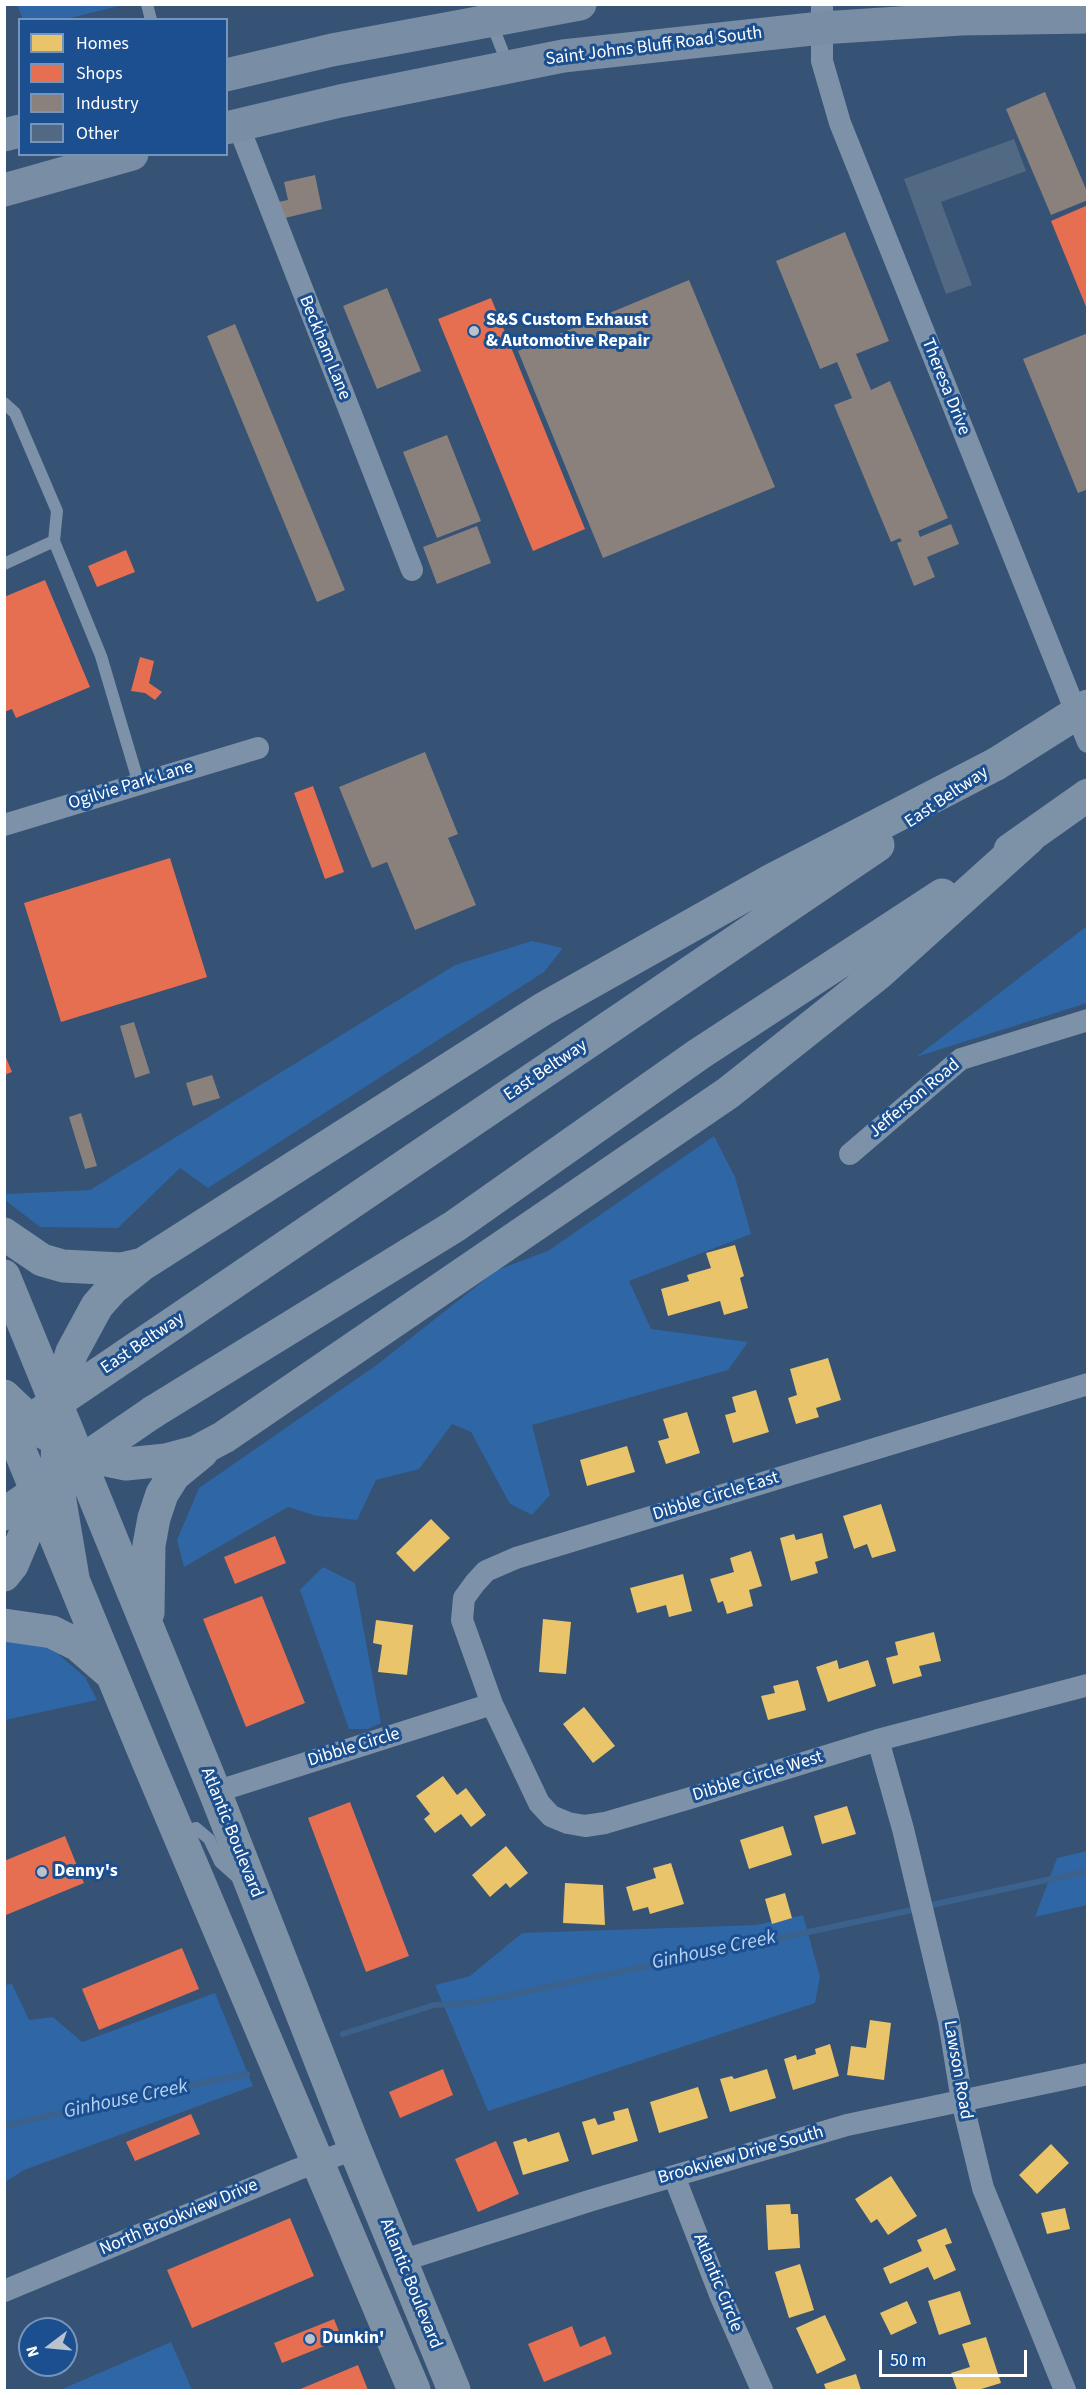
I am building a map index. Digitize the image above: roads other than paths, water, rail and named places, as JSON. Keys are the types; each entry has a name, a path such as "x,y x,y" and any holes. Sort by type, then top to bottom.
{"highway":[{"name":"East Beltway","path":"39,1446 128,1354 996,764 1088,706"},
{"path":"39,1446 68,1361 97,1306 112,1289 142,1264 543,1009 772,880 996,764"},
{"path":"4,1514 153,1412 454,1226 699,1054 1029,838 1088,795"},
{"path":"147,1627 149,1545 162,1494 174,1475 224,1437 728,1093 879,973 1029,838"},
{"path":"4,1234 42,1260 63,1266 111,1269 142,1264"},
{"path":"4,1276 32,1342 42,1397 31,1520 12,1565 4,1575"},
{"path":"4,1396 39,1446 126,1464 166,1460 196,1452 224,1437"},
{"name":"Atlantic Boulevard","path":"4,1412 39,1446 105,1523 454,2391"},
{"name":"Atlantic Boulevard","path":"39,1446 73,1578 414,2391"},
{"path":"4,1625 52,1632 78,1645 112,1674"}],"main road":[{"path":"228,75 487,12 580,4"},
{"name":"Saint Johns Bluff Road South","path":"232,126 509,66 822,16 961,19 1088,17"},
{"path":"4,190 125,156"}],"street":[{"name":"Theresa Drive","path":"822,16 822,61 840,123 1088,742"},
{"name":"Beckham Lane","path":"232,126 412,570"},
{"name":"Ogilvie Park Lane","path":"4,825 258,748"},
{"name":"Jefferson Road","path":"850,1154 961,1059 1088,1020"},
{"name":"Dibble Circle East","path":"492,1704 462,1620 464,1598 486,1571 579,1538 1088,1384"},
{"name":"Dibble Circle West","path":"492,1704 539,1803 551,1816 568,1823 585,1826 636,1814 878,1740 1088,1685"},
{"name":"Dibble Circle","path":"215,1792 492,1704"},
{"name":"Lawson Road","path":"878,1740 903,1829 949,2021 962,2102 983,2188 1065,2391"},
{"name":"Brookview Drive South","path":"400,2261 847,2124 962,2102 1088,2074"},
{"name":"North Brookview Drive","path":"4,2291 318,2162 355,2149"},
{"name":"Atlantic Circle","path":"674,2176 721,2298 762,2391"}],"lane":[{"path":"487,12 509,66"},
{"path":"4,403 15,412 57,511 54,541 101,656 139,784"},
{"path":"4,564 54,541"},
{"path":"179,1834 196,1828 209,1839 220,1862 254,1891"}],"waterway":[{"name":"Ginhouse Creek","path":"927,1906 1088,1871"},
{"name":"Ginhouse Creek","path":"343,2034 434,2005 472,2003 917,1909"},
{"name":"Ginhouse Creek","path":"4,2126 134,2096 247,2074"}],"place":[{"name":"S&S Custom Exhaust & Automotive Repair","path":"474,331"},
{"name":"Denny's","path":"42,1872"},
{"name":"Dunkin'","path":"310,2339"}]}
